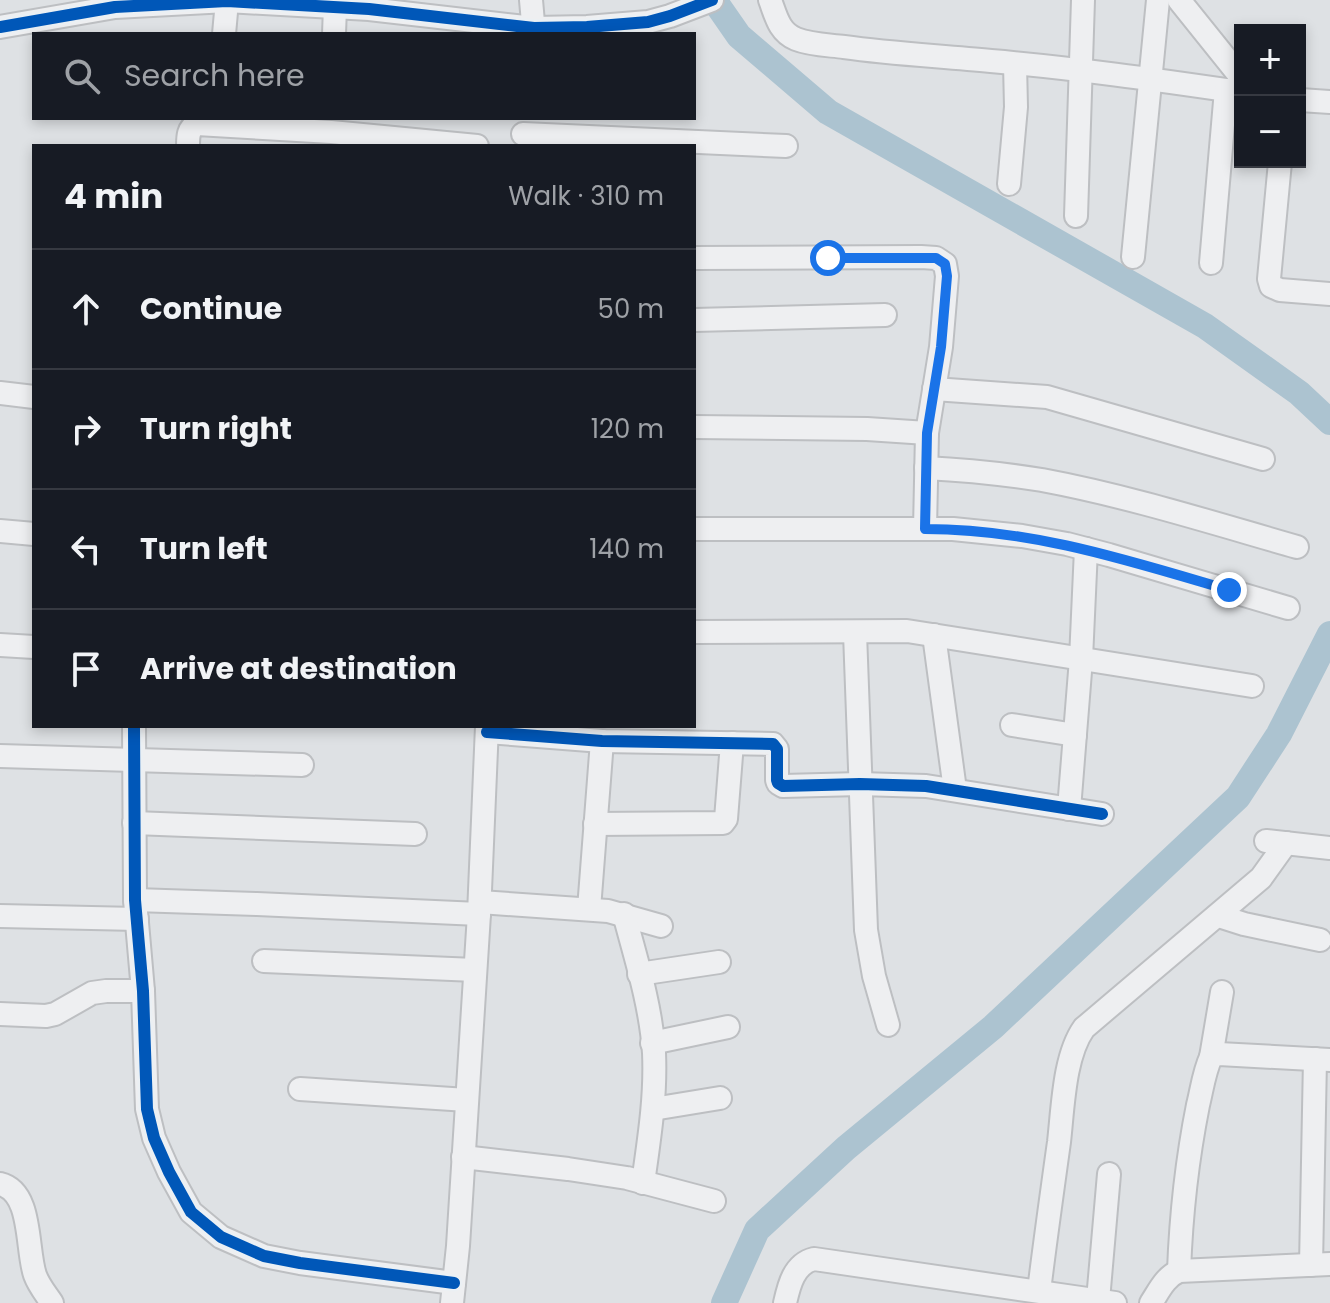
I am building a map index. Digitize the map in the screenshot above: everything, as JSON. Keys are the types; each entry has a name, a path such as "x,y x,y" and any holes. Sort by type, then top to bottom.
{"street":[{"path":"531,0 534,31"},
{"path":"0,27 43,10 240,1 335,7 534,31 648,22 712,0"},
{"path":"770,0 778,23 797,40 882,52 1234,86"},
{"path":"1076,216 1083,0"},
{"path":"1133,257 1158,0"},
{"path":"1179,0 1234,84"},
{"path":"225,32 240,1"},
{"path":"334,32 335,7"},
{"path":"1009,184 1016,107 1015,64"},
{"path":"1211,263 1234,93"},
{"path":"1306,100 1330,102"},
{"path":"188,144 192,126 216,121 253,137 331,132 456,144"},
{"path":"524,133 786,146"},
{"path":"1279,168 1269,279 1271,286 1280,290 1330,294"},
{"path":"696,258 936,258 945,264 947,276 941,347 927,433 925,529"},
{"path":"696,320 885,315"},
{"path":"934,389 1047,397 1263,459"},
{"path":"0,393 32,397"},
{"path":"696,427 867,429 927,433"},
{"path":"926,468 1045,481 1136,502 1297,547"},
{"path":"696,529 953,529 1022,536 1086,549 1288,608"},
{"path":"0,531 32,534"},
{"path":"1069,809 1086,549"},
{"path":"696,632 907,631 1252,686"},
{"path":"855,633 866,930 874,976 888,1025"},
{"path":"934,635 955,790"},
{"path":"0,645 32,647"},
{"path":"1012,725 1075,735"},
{"path":"134,728 136,910 143,991 147,1109 154,1138 191,1212 221,1237 264,1256 453,1293 479,908 487,729 602,741 776,746 777,780 783,786 926,786 1102,814"},
{"path":"589,909 602,741"},
{"path":"595,824 723,823 726,819 732,743"},
{"path":"0,756 302,765"},
{"path":"134,823 415,834"},
{"path":"1039,1291 1063,1106 1076,1040 1084,1028 1261,878 1276,842 1330,848"},
{"path":"0,916 257,904 589,909 624,914 661,926"},
{"path":"624,914 648,1013 652,1043 653,1109 643,1183"},
{"path":"1219,916 1320,940"},
{"path":"264,961 475,970"},
{"path":"639,974 719,962"},
{"path":"0,1014 46,1016 92,993 143,991"},
{"path":"1179,1271 1186,1177 1222,992"},
{"path":"652,1043 728,1027"},
{"path":"1151,1303 1165,1281 1179,1271 1320,1264 1323,1060 1219,1054 1211,1057"},
{"path":"300,1089 467,1100"},
{"path":"653,1109 720,1098"},
{"path":"463,1157 568,1169 714,1201"},
{"path":"785,1303 789,1285 798,1268 814,1259 1107,1302 1109,1174"},
{"path":"0,1184 16,1192 22,1205 34,1272 52,1303"}],"waterway":[{"path":"714,0 739,36 828,112 1205,326 1299,393 1330,422"},
{"path":"724,1303 757,1230 846,1148 993,1027 1238,797 1279,734 1330,634"}],"cycle path":[{"path":"0,27 115,7 227,1 369,9 534,28 587,27 648,22 712,0"},
{"path":"134,728 135,900 143,991 147,1109 154,1138 191,1212 221,1237 264,1256 454,1283"},
{"path":"487,732 602,741 773,744 777,749 777,780 783,786 926,786 1102,814"}],"route":[{"path":"828,258 936,258 945,264 947,276 941,347 927,433 925,529 1022,536 1067,544 1229,590"}]}
